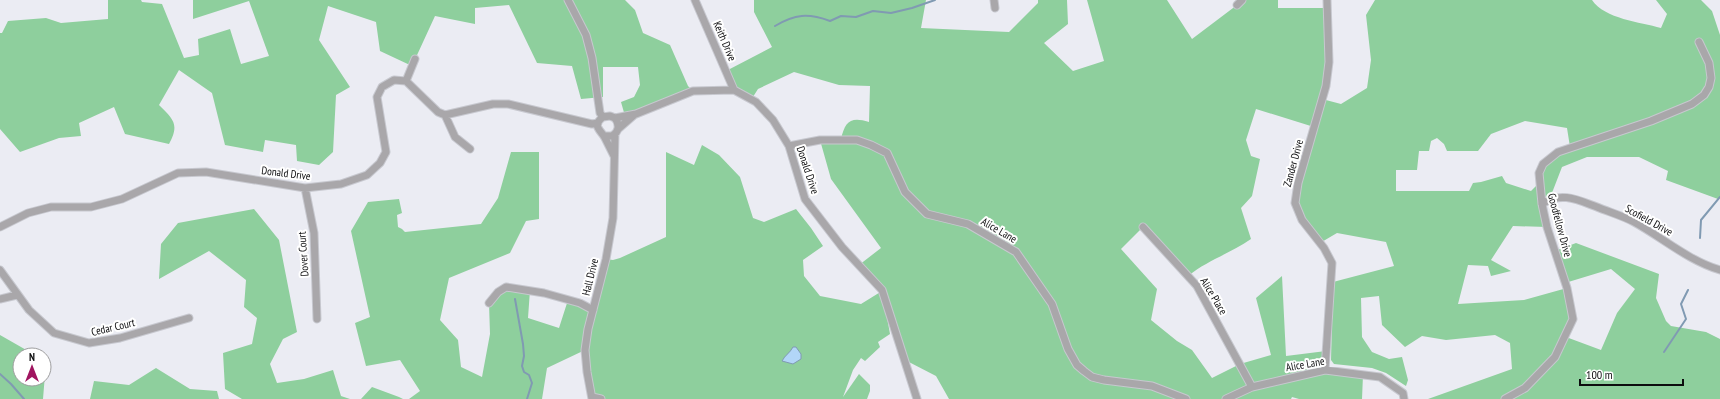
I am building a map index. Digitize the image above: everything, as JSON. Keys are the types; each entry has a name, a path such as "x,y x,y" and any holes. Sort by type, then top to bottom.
{"street":[{"path":"568,0 586,35 592,58 600,113 603,117"},
{"name":"Keith Drive","path":"695,0 734,90"},
{"path":"994,0 995,8"},
{"name":"Zander Drive","path":"1325,370 1332,263 1324,248 1302,220 1295,203 1298,183 1326,86 1329,62 1327,0"},
{"name":"Goodfellow Drive","path":"1505,399 1525,388 1556,357 1573,319 1567,288 1547,227 1542,204 1539,173 1543,164 1558,152 1671,113 1692,104 1704,95 1709,87 1711,78 1709,64 1699,42"},
{"path":"415,58 406,82 438,112 445,115 493,104 508,104 592,124 598,123"},
{"name":"Donald Drive","path":"0,227 28,213 51,208 91,207 122,199 178,174 206,172 305,188 341,184 367,175 380,163 386,152 377,97 382,87 394,80 406,82"},
{"path":"636,114 609,137 604,136 598,131 598,123 603,117 610,116 615,118 636,114 693,91 734,90"},
{"name":"Donald Drive","path":"734,90 756,102 773,120 789,146 805,199 842,247 882,290 917,399"},
{"path":"445,115 455,137 470,149"},
{"path":"615,118 617,121 616,132"},
{"name":"Hall Drive","path":"592,398 585,350 588,329 606,259 613,218 616,132"},
{"name":"Hall Drive","path":"604,136 614,158"},
{"name":"Alice Lane","path":"789,146 820,140 857,140 871,144 887,153 905,192 927,214 968,224 1016,252 1052,304 1068,349 1077,365 1084,371 1092,377 1152,386 1186,399"},
{"name":"Dover Court","path":"305,188 314,233 317,319"},
{"name":"Scofield Drive","path":"1542,204 1550,198 1562,197 1576,199 1633,221 1705,266 1720,270"},
{"name":"Alice Place","path":"1143,227 1197,286 1252,387"},
{"name":"Cedar Court","path":"0,270 29,310 54,333 89,343 120,338 189,318"},
{"path":"489,303 498,292 506,287 544,293 580,302 593,310"},
{"path":"0,300 18,295"},
{"name":"Alice Lane","path":"1226,399 1252,387 1325,370 1380,377 1402,393 1404,399"},
{"path":"592,398 601,399"}],"green space":[{"path":"108,0 141,0 142,2 162,4 184,58 199,55 198,39 230,29 241,64 269,56 249,1 193,19 193,0 625,0 635,10 643,33 670,45 688,86 693,91 625,116 621,102 634,97 640,85 638,67 603,67 603,97 581,99 572,66 537,63 509,5 475,8 475,24 435,16 412,66 380,51 376,22 328,6 319,40 350,87 336,95 333,152 319,165 297,161 296,145 265,140 263,152 225,145 212,93 179,70 159,105 168,114 173,122 174,131 169,144 125,134 114,107 79,123 81,136 59,138 20,152 0,129 0,33 2,33 8,21 46,18 61,23 108,19"},
{"path":"754,0 926,0 921,28 1009,32 1038,3 1038,0 1067,0 1068,24 1044,43 1073,71 1104,61 1087,0 1167,0 1192,39 1242,0 1278,0 1278,8 1327,8 1329,62 1322,99 1341,104 1367,88 1371,60 1366,15 1375,0 1592,0 1605,12 1614,16 1661,28 1667,14 1656,0 1701,0 1712,11 1720,35 1720,198 1718,199 1666,180 1668,171 1639,157 1587,157 1562,167 1550,198 1542,204 1547,227 1513,226 1491,260 1511,271 1491,276 1488,266 1468,265 1458,304 1524,300 1567,288 1573,319 1566,337 1601,350 1617,313 1635,289 1611,269 1565,283 1555,251 1576,243 1659,274 1656,298 1666,321 1671,326 1706,332 1720,339 1720,399 1428,399 1512,369 1510,343 1495,335 1446,340 1422,336 1405,347 1382,325 1379,296 1361,298 1362,337 1372,352 1389,359 1402,357 1408,380 1406,386 1386,373 1372,368 1334,364 1331,360 1333,282 1394,266 1386,242 1337,233 1320,243 1295,203 1314,127 1256,109 1246,140 1251,156 1260,159 1252,196 1241,208 1251,239 1203,265 1188,276 1143,227 1121,249 1157,289 1151,320 1177,341 1192,350 1212,378 1240,364 1271,355 1256,298 1282,276 1286,356 1326,351 1325,370 1363,375 1362,399 1299,399 1292,397 1291,399 949,399 936,376 905,360 883,295 890,334 878,342 880,347 865,361 861,358 853,370 843,397 859,374 870,385 870,391 867,399 601,399 592,397 585,350 547,368 542,399 409,399 420,391 400,360 366,366 355,323 370,317 351,231 368,202 399,199 402,213 397,215 398,227 405,232 481,224 498,198 511,152 539,152 539,219 526,221 510,253 449,278 440,320 458,340 461,367 482,377 490,334 489,303 506,287 530,290 528,318 559,328 568,300 593,309 606,259 613,260 620,258 666,237 666,152 694,165 702,145 719,155 740,177 753,218 764,222 796,209 823,246 803,260 804,276 820,296 861,304 882,291 859,265 881,248 831,179 820,140 841,139 844,128 853,120 863,120 869,122 870,86 839,85 794,72 758,89 751,100 734,90 726,71 772,47 754,12","holes":["1525,121 1567,128 1570,147 1543,164 1539,183 1531,191 1506,183 1502,176 1473,183 1469,191 1396,191 1396,170 1417,170 1419,151 1429,151 1431,141 1437,138 1444,144 1447,151 1478,151 1491,134"]},
{"path":"254,209 279,240 297,332 283,339 270,364 277,383 304,379 333,370 341,396 350,399 242,399 225,389 223,353 252,344 257,318 244,307 246,280 209,251 159,279 161,244 178,223"},
{"path":"0,335 21,347 12,347 12,387 44,387 43,399 0,399"},
{"path":"156,368 190,389 217,391 219,399 90,399 94,381 129,385"},
{"path":"372,387 399,397 403,399 361,399"}],"water":[{"path":"793,347 796,347 801,354 801,359 793,364 782,361 790,351"}],"waterway":[{"path":"775,26 789,19 802,16 822,18 830,21 841,16 856,17 873,11 891,13 935,0"},
{"path":"1700,238 1701,220 1720,197"},
{"path":"1664,352 1686,319 1681,304 1688,290"},
{"path":"515,299 523,344 524,356 522,366 524,372 529,375 532,383 527,399"},
{"path":"0,374 24,399"}]}
